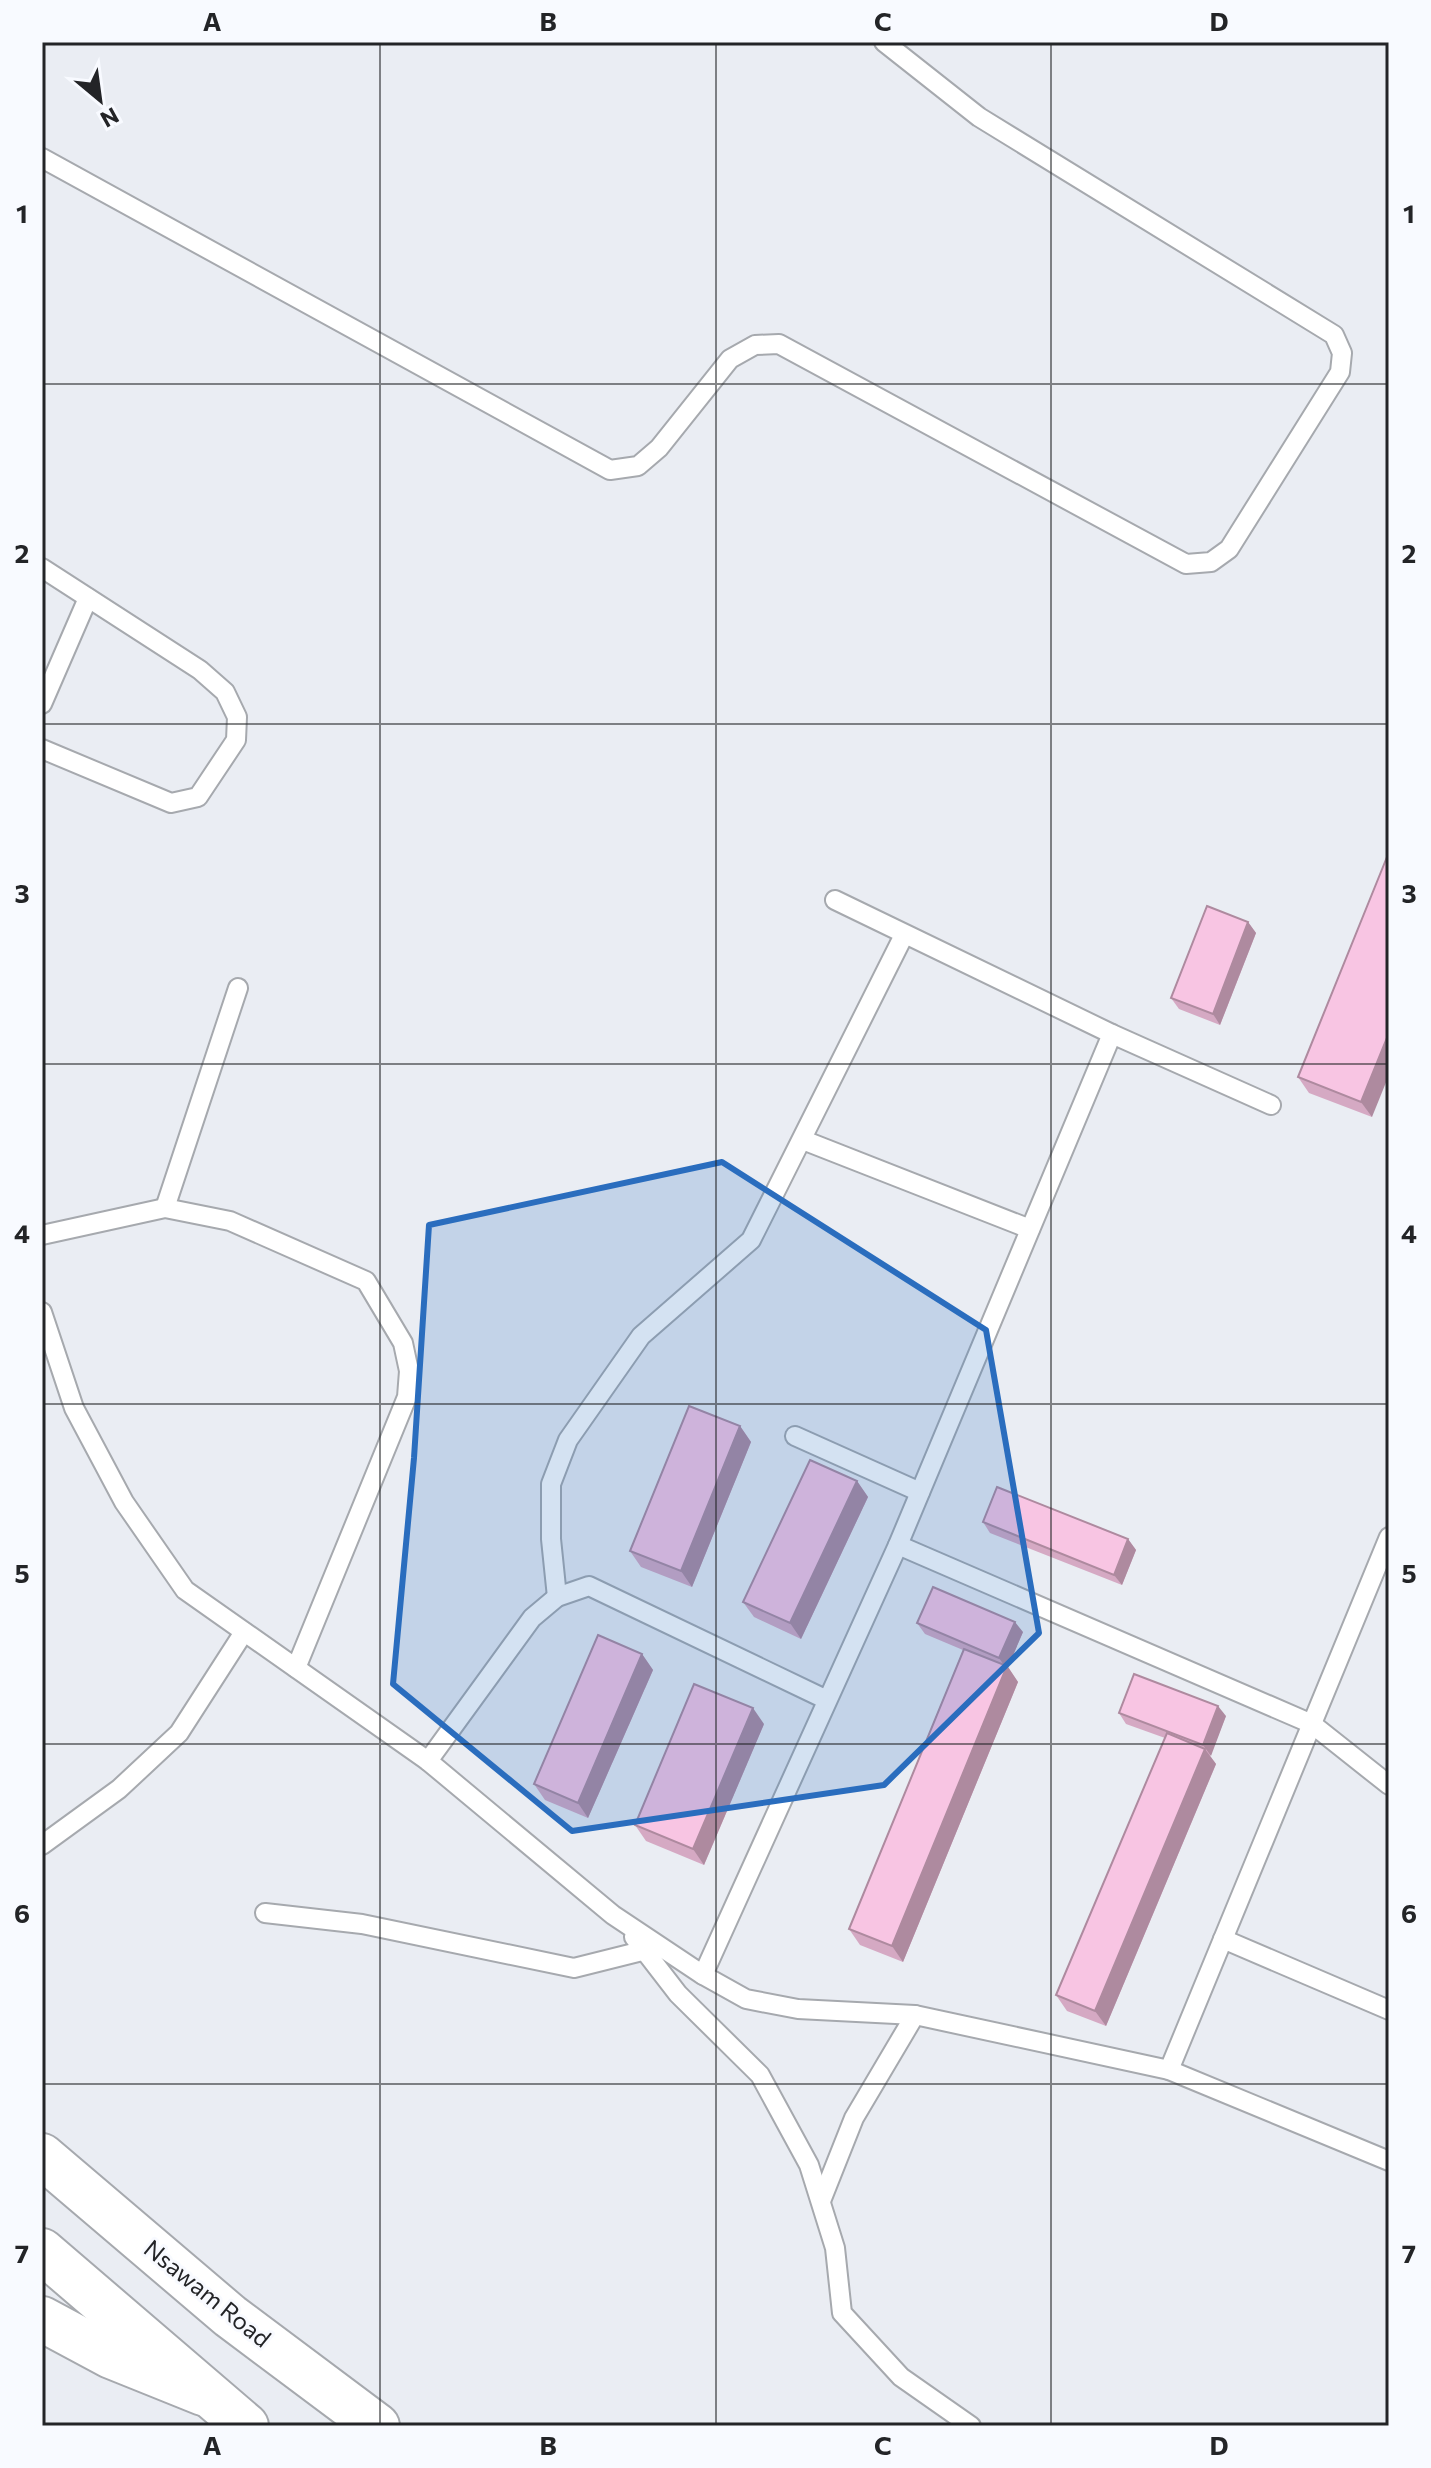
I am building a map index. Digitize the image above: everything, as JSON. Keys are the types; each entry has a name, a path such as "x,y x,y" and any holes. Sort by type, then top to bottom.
{"main road":[{"name":"Nsawam Road","path":"42,2156 230,2316 377,2426"},
{"path":"42,2251 206,2395 246,2426"},
{"path":"42,2319 111,2356 206,2395"}],"lane":[{"path":"42,158 610,470 638,466 659,448 730,359 755,345 779,344 1186,564 1211,562 1229,549 1340,372 1342,353 1334,335 979,117 884,42"},
{"path":"42,568 200,670 225,692 237,717 236,740 198,797 171,803 42,749"},
{"path":"42,704 88,598"},
{"path":"835,900 1112,1034 1271,1105"},
{"path":"557,1597 551,1484 568,1440 641,1336 751,1240 904,935"},
{"path":"165,1208 238,988"},
{"path":"703,1975 825,1699 898,1545 1112,1034"},
{"path":"803,1140 1030,1229"},
{"path":"42,1235 165,1208 230,1221 366,1281 403,1343 409,1371 407,1397 296,1668"},
{"path":"42,1312 74,1408 124,1502 185,1590 428,1761 613,1915 703,1975 746,1999 798,2009 915,2015 1169,2070 1389,2161"},
{"path":"795,1436 920,1492"},
{"path":"1169,2070 1389,1537"},
{"path":"898,1545 1312,1724 1389,1785"},
{"path":"428,1761 532,1618 557,1597 589,1586 825,1699"},
{"path":"42,1845 119,1789 179,1733 244,1632"},
{"path":"265,1913 362,1924 574,1968 646,1950"},
{"path":"613,1915 646,1950 678,1994 760,2075 809,2165 835,2248 842,2313 901,2377 971,2426"},
{"path":"1223,1939 1389,2010"},
{"path":"821,2201 854,2118 915,2015"}],"highlighted area":[{"path":"722,1162 986,1330 1039,1633 884,1785 572,1831 393,1684 414,1458 429,1225"}],"building":[{"path":"1389,852 1389,1033 1361,1102 1298,1077"},
{"path":"1207,906 1248,922 1213,1014 1171,998"},
{"path":"689,1406 740,1426 681,1571 630,1551"},
{"path":"810,1460 857,1481 790,1623 743,1602"},
{"path":"997,1487 1128,1539 1114,1575 983,1522"},
{"path":"933,1587 1015,1622 999,1658 917,1623"},
{"path":"598,1635 642,1654 578,1803 534,1784"},
{"path":"964,1649 1007,1666 892,1946 849,1929"},
{"path":"1134,1674 1218,1706 1203,1745 1119,1713"},
{"path":"694,1684 753,1708 693,1849 635,1825"},
{"path":"1167,1733 1205,1749 1095,2011 1056,1995"}]}
